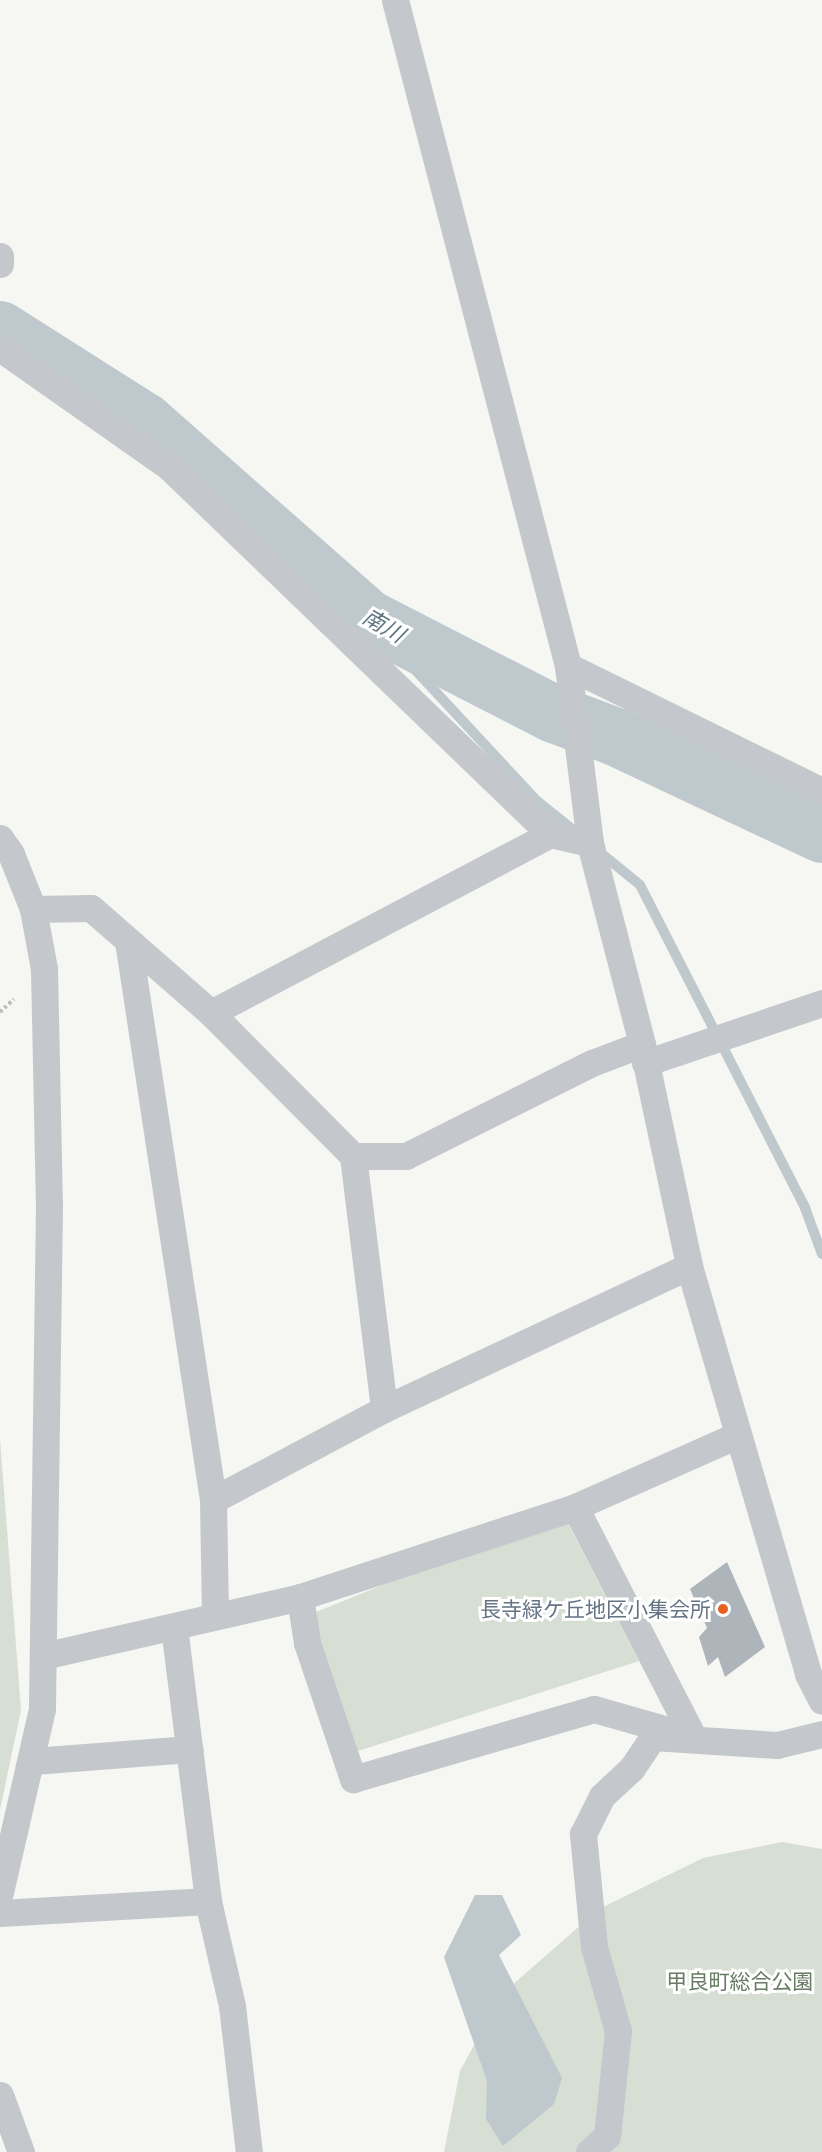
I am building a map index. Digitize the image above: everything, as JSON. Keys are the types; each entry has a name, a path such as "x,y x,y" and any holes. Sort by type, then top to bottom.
{"street":[{"path":"395,0 568,666 590,843 643,1054 689,1266 735,1436 807,1674 822,1701"},
{"path":"0,256 0,264"},
{"path":"0,348 168,466 550,834 590,843"},
{"path":"568,666 822,791"},
{"path":"211,1013 550,834"},
{"path":"0,838 12,854 33,909 44,969 49,1193 42,1709 33,1761 0,1892"},
{"path":"33,909 92,908 211,1013 353,1156 384,1409"},
{"path":"128,941 213,1500 215,1614"},
{"path":"353,1156 406,1156 591,1064 643,1054 822,1003"},
{"path":"213,1500 384,1409 689,1266"},
{"path":"43,1656 174,1626 215,1614 300,1597 575,1507 735,1436"},
{"path":"575,1507 693,1737"},
{"path":"300,1597 307,1643 353,1779 594,1709 693,1737"},
{"path":"174,1626 208,1901 232,2006 249,2152"},
{"path":"588,2152 607,2136 618,2031 594,1947 583,1834 602,1796 632,1768 652,1737 693,1737 777,1745 822,1734"},
{"path":"33,1761 190,1749"},
{"path":"0,1913 208,1901"},
{"path":"0,2095 21,2152"}],"green space":[{"path":"0,1439 21,1710 0,1810"},
{"path":"562,1512 639,1661 358,1751 311,1614"},
{"name":"甲良町総合公園","path":"782,1842 822,1849 822,2152 444,2152 460,2071 501,1995 599,1909 703,1858"}],"shaded area":[{"path":"475,1895 502,1895 521,1935 499,1955 562,2078 554,2104 503,2146 486,2119 487,2081 444,1957"}],"building":[{"name":"長寺緑ケ丘地区小集会所","path":"727,1562 765,1647 725,1677 718,1657 708,1666 699,1637 707,1628 690,1589"}],"waterway":[{"name":"南川","path":"0,330 145,422 367,618 552,713 616,737 822,834"},
{"path":"367,618 537,801 576,832"},
{"path":"597,850 640,885 805,1208 822,1254"}],"place":[{"name":"長寺緑ケ丘地区小集会所","path":"723,1609"}]}
